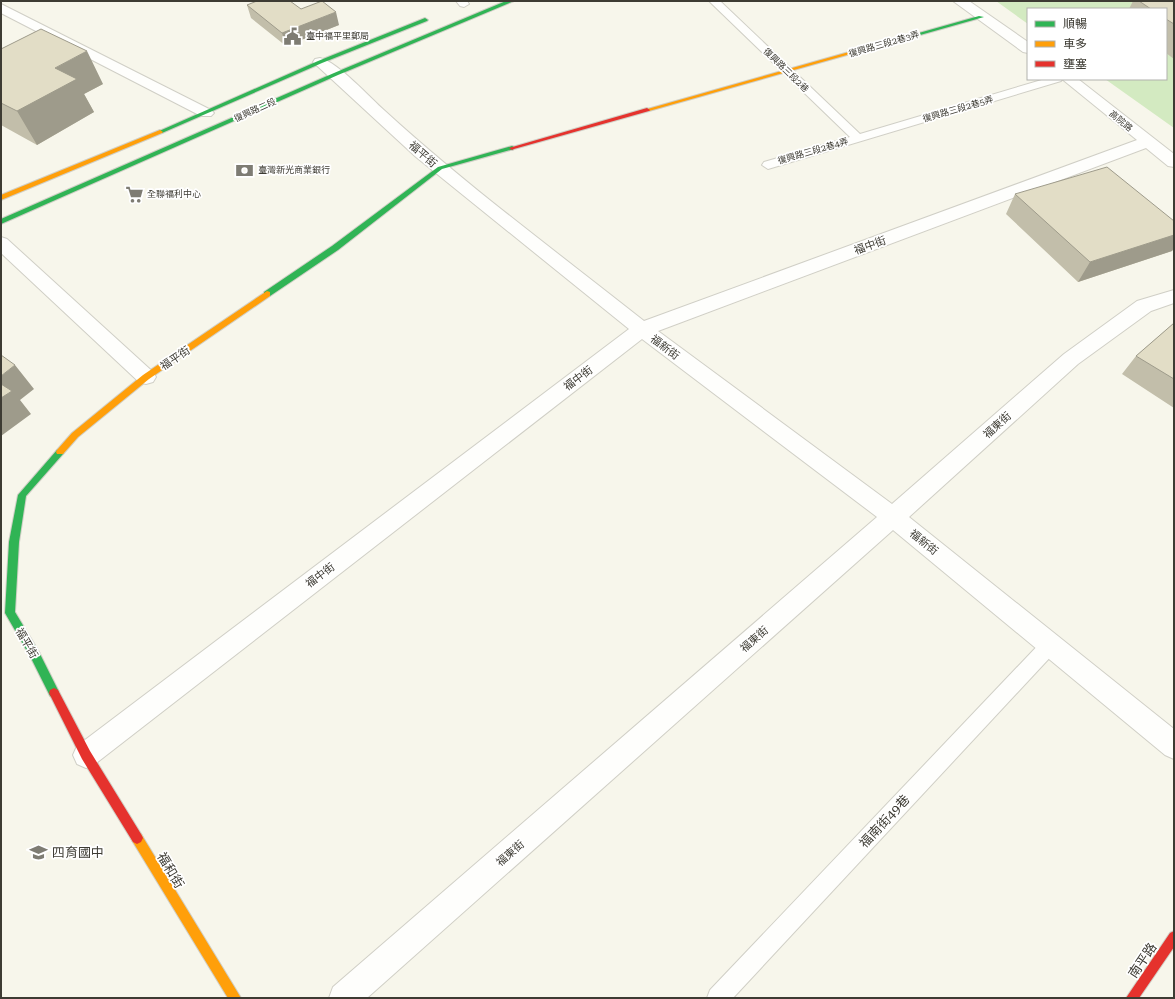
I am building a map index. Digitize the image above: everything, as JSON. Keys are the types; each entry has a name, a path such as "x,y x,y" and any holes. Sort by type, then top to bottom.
{"street":[{"name":"復興路二段","path":"1,222 336,74 511,1"},
{"path":"960,1 1027,49"},
{"path":"1,8 206,113"},
{"name":"復興路二段","path":"1,198 206,113 320,62 437,15"},
{"name":"復興路三段2巷3弄","path":"787,72 982,16"},
{"name":"福平街","path":"86,755 35,655 10,613 14,542 22,495 75,435 146,377 335,248 440,168 422,154 336,74 320,62"},
{"path":"440,168 787,72"},
{"name":"高院路","path":"1070,80 1174,162"},
{"name":"福中街","path":"86,755 642,329 1147,142"},
{"name":"福新街","path":"440,168 642,329 893,517 1174,746"},
{"path":"1,244 146,377"},
{"name":"福東街","path":"344,998 1071,359 1144,306 1174,296"},
{"name":"福和街","path":"86,755 235,998"},
{"name":"南平路","path":"1132,998 1174,937"}],"lane":[{"name":"復興路三段2巷","path":"714,1 858,138"},
{"name":"復興路三段2巷5弄","path":"858,138 1055,80"},
{"name":"復興路三段2巷4弄","path":"768,164 858,138"},
{"name":"福南街49巷","path":"718,998 1050,645"}],"green space":[{"path":"996,1 1174,1 1174,128 1106,80 1167,80 1167,8 1027,8 1027,23"}],"building":[{"path":"257,1 290,1 301,9 322,1 336,12 282,33 247,5"},
{"path":"1139,1 1174,1 1174,24 1167,20 1167,8 1150,8"},
{"path":"41,29 87,51 55,68 77,79 17,111 1,103 1,49"},
{"path":"1107,167 1174,221 1174,235 1090,262 1015,194"},
{"path":"1174,323 1174,379 1136,356"},
{"path":"1,355 15,365 1,376"},
{"path":"1,384 12,391 1,398"}],"traffic: fast":[{"path":"1,222 336,74 511,1"},
{"path":"858,51 981,17"},
{"path":"160,132 320,62 425,20"},
{"path":"267,294 335,248 440,168 512,148"},
{"path":"54,693 35,655 10,613 14,542 22,495 60,452"}],"traffic: slow":[{"path":"647,110 858,51"},
{"path":"1,198 160,132"},
{"path":"60,452 75,435 146,377 267,294"},
{"path":"137,838 235,998"}],"traffic: jam":[{"path":"512,148 647,110"},
{"path":"54,693 86,755 137,838"},
{"path":"1132,998 1174,937"}],"place":[{"name":"臺中福平里郵局","path":"293,36"},
{"name":"臺灣新光商業銀行","path":"245,170"},
{"name":"全聯福利中心","path":"134,194"},
{"name":"四育國中","path":"39,852"}]}
